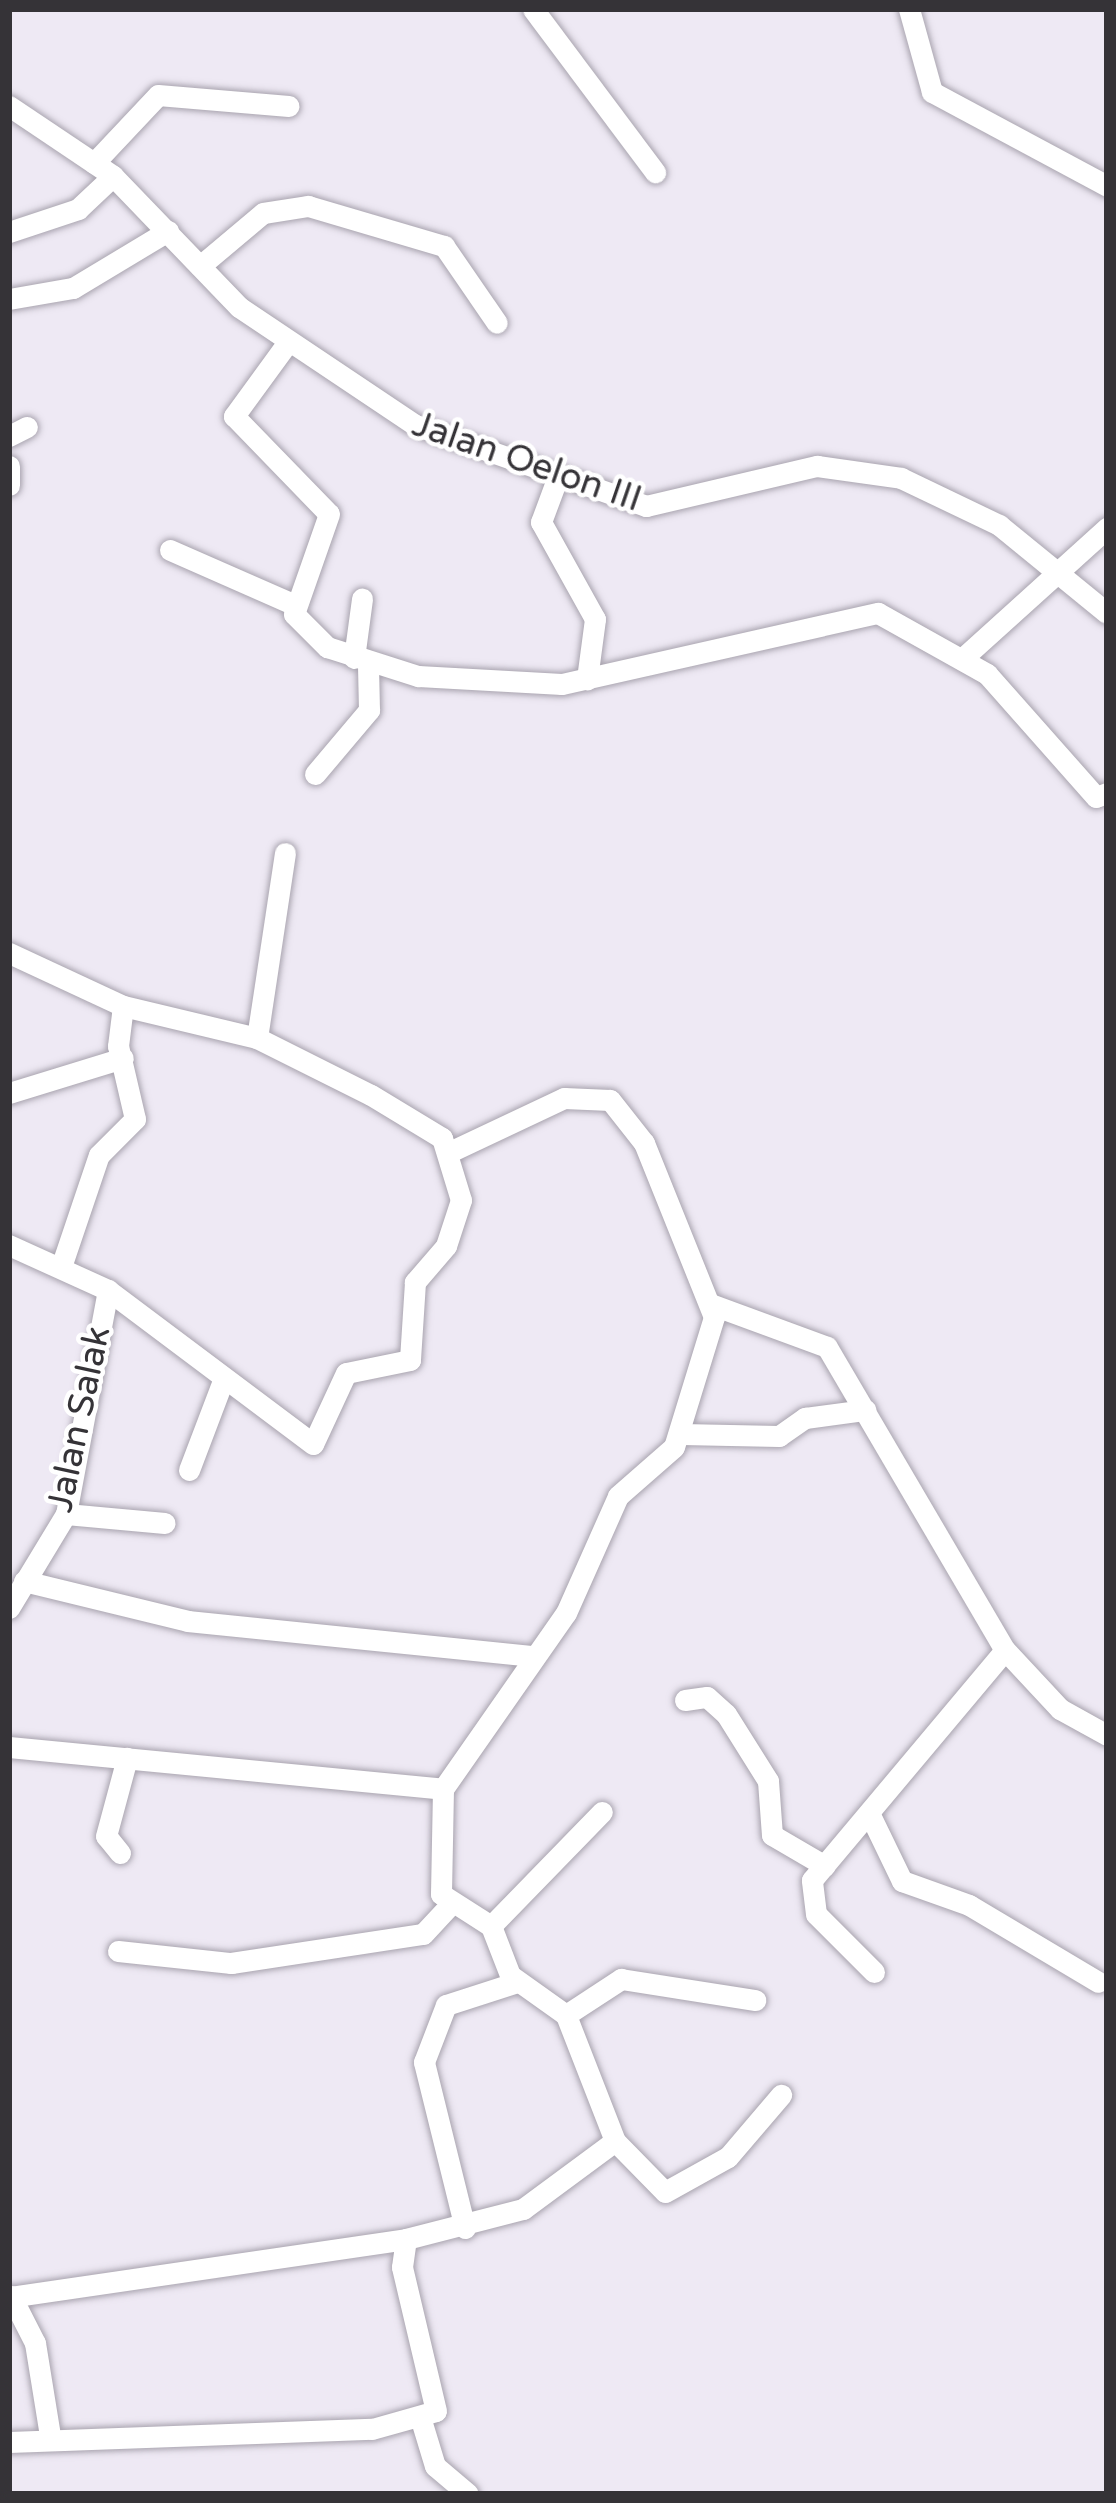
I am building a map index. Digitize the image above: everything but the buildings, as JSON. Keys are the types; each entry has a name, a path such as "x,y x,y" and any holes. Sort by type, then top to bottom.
{"street":[{"path":"533,9 655,172"},
{"path":"909,9 932,92 1107,186"},
{"path":"9,232 78,209 158,95 289,106"},
{"name":"Jalan Oelon III","path":"9,106 104,170 200,266 288,342 399,417 556,479 662,507 851,466 958,499 1107,613"},
{"path":"200,266 263,213 308,206 444,246 497,323"},
{"path":"9,299 73,289 168,231"},
{"path":"288,342 234,416 329,514 295,605 302,628 361,661 494,684 587,679 878,613 964,657 1030,713 1096,797 1107,793"},
{"path":"9,466 9,484"},
{"path":"556,479 541,522 595,619 587,679"},
{"path":"964,657 1107,528"},
{"path":"170,550 295,605"},
{"path":"315,774 370,710 361,661 362,599"},
{"path":"256,1038 285,853"},
{"path":"9,1245 108,1290 314,1444 346,1373 406,1365 419,1336 415,1282 458,1220 450,1152 427,1127 256,1038 123,1006 12,962"},
{"path":"61,1267 99,1155 133,1124 122,1058 123,1006"},
{"path":"9,1093 122,1058"},
{"path":"448,1906 437,1853 443,1789 530,1656 566,1613 619,1496 681,1434 713,1305 644,1143 610,1100 564,1098 450,1152"},
{"name":"Jalan Salak","path":"9,1608 66,1514 108,1290"},
{"path":"713,1305 815,1335 865,1410 1005,1650 1060,1709 1107,1735"},
{"path":"189,1469 224,1378"},
{"path":"681,1434 778,1436 805,1418 865,1410"},
{"path":"66,1514 165,1523"},
{"path":"24,1581 188,1621 530,1656"},
{"path":"874,1972 809,1902 825,1866 872,1819 1005,1650"},
{"path":"685,1700 707,1697 726,1714 768,1781 772,1834 825,1866"},
{"path":"9,1747 443,1789"},
{"path":"120,1853 106,1836 127,1758"},
{"path":"491,1926 602,1812"},
{"path":"872,1819 902,1881 969,1905 1097,1982"},
{"path":"448,1906 491,1926 517,1982 566,2015 615,2141 665,2192 728,2157 781,2095"},
{"path":"118,1951 231,1963 423,1934 448,1906"},
{"path":"566,2015 621,1978 754,2000"},
{"path":"465,2228 424,2062 446,2005 517,1982"},
{"path":"50,2436 35,2343 10,2297 465,2228 544,2198 615,2141"},
{"path":"10,2443 50,2436 421,2420 439,2401 402,2267 406,2239"},
{"path":"421,2420 435,2466 467,2494"}]}
